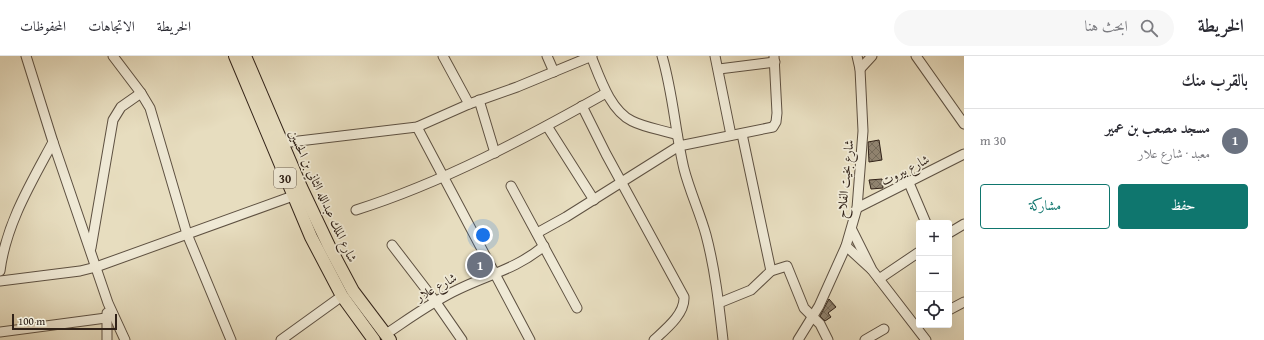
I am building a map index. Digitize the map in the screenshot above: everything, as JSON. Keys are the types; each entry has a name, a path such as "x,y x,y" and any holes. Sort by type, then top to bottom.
{"main road":[{"name":"شارع الملك عبدالله الثاني بن الحسين","path":"243,56 259,101 270,126 293,196 317,250 342,296 374,340"},
{"name":"شارع الملك عبدالله الثاني بن الحسين","path":"270,126 282,144 318,224 349,284 388,337"}],"street":[{"path":"26,56 53,142 91,250 108,304 125,340"},
{"path":"113,56 142,93 156,123 187,234 231,340"},
{"path":"442,56 469,104"},
{"path":"547,56 554,72"},
{"path":"282,144 417,127 469,104 592,56 606,93 615,105 631,120 677,135"},
{"path":"662,56 669,81 677,135 687,180 706,234 719,303 723,340"},
{"path":"715,56 719,69 731,135"},
{"name":"شارع بخيت الفلاح","path":"798,340 813,317 846,246 852,230 857,208 863,131 860,69 857,56"},
{"path":"860,69 872,56"},
{"path":"918,57 964,124"},
{"path":"537,233 594,200 679,146 773,127 776,122 774,59 719,69"},
{"path":"91,250 113,120 121,107 142,93"},
{"path":"356,210 384,201 443,177 495,153 606,93"},
{"path":"479,100 495,153"},
{"path":"582,106 684,297 684,303 678,316 654,340"},
{"path":"547,126 594,200"},
{"path":"417,127 530,340"},
{"path":"742,134 771,272"},
{"path":"0,271 4,247 10,228 53,142"},
{"name":"شارع بيروت","path":"857,208 964,154"},
{"path":"909,183 925,220"},
{"path":"511,186 577,308"},
{"path":"0,282 80,271 96,267 293,196"},
{"path":"952,232 964,224"},
{"path":"852,230 878,279 916,321"},
{"path":"392,245 435,301 462,340"},
{"name":"شارع علار","path":"388,337 435,301 470,283 514,267 544,246"},
{"path":"846,246 872,270"},
{"path":"878,279 916,254"},
{"path":"719,303 751,290 771,272 785,266 789,268 804,308 820,324 828,340"},
{"path":"281,340 342,296"},
{"path":"952,308 964,302"},
{"path":"107,340 106,318 108,304"},
{"path":"1,340 0,334 106,318"},
{"path":"921,328 926,340"},
{"path":"865,340 884,329"}],"building":[{"path":"879,140 882,160 869,162 868,142"},
{"path":"882,179 883,188 871,189 869,180"},
{"path":"829,299 836,307 828,313 831,317 825,321 820,316"}],"place":[{"name":"مسجد مصعب بن عمير","path":"480,265"}]}
